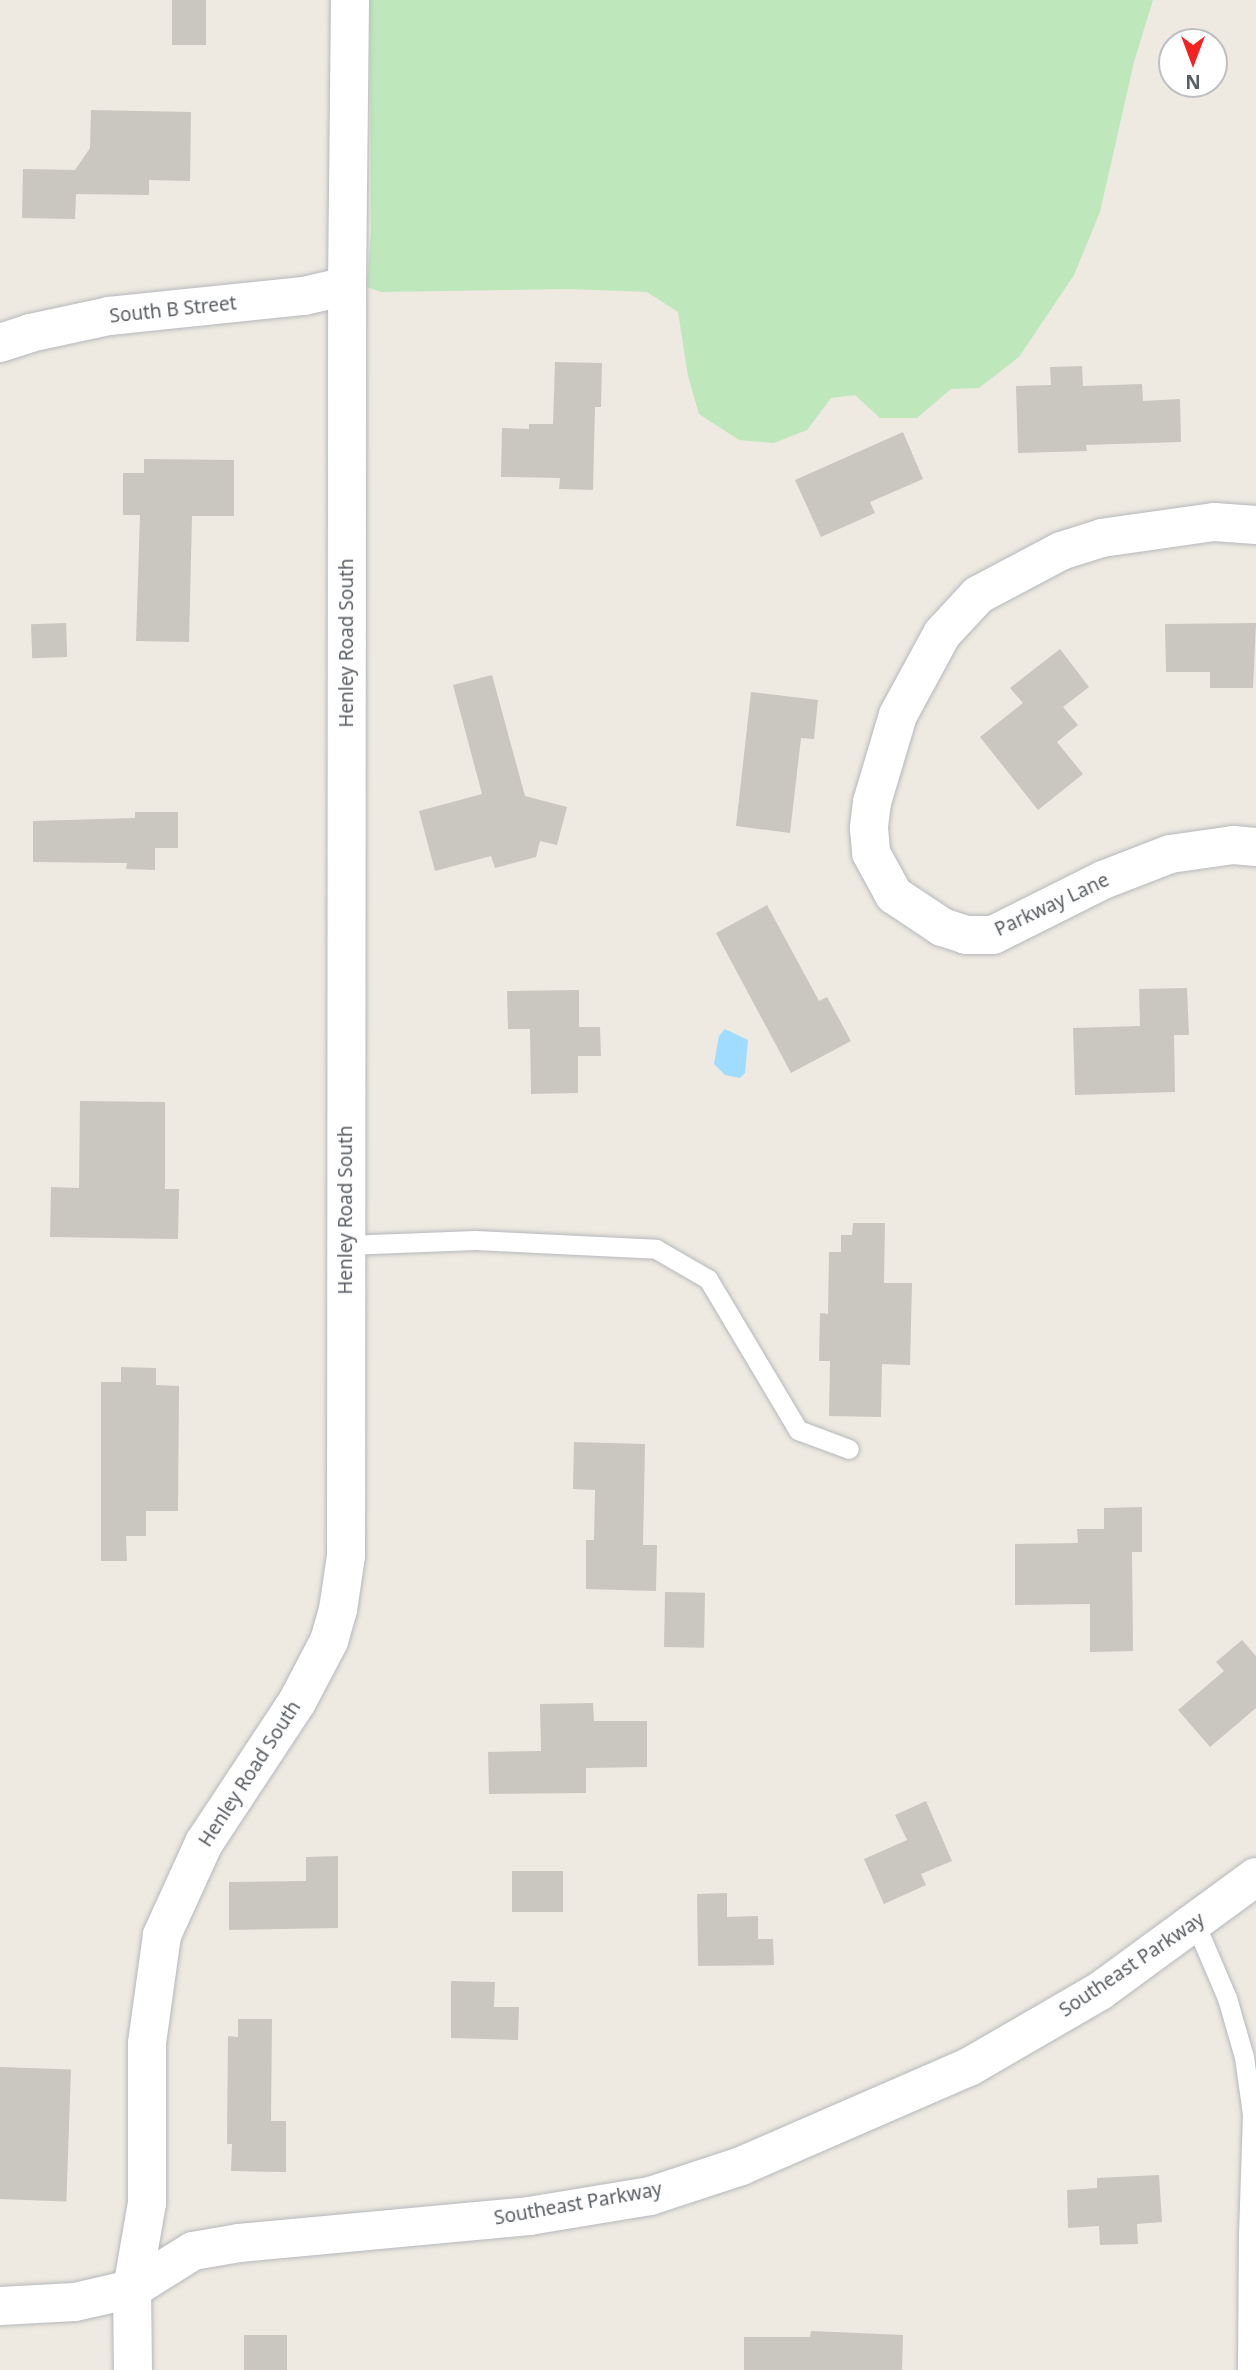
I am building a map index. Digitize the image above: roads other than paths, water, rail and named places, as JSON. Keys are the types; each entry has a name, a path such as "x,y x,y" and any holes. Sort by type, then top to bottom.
{"street":[{"name":"Henley Road South","path":"133,2370 132,2289 147,2203 147,2043 152,1991 162,1935 204,1843 296,1702 329,1641 338,1610 346,1556 347,286 350,0"},
{"name":"South B Street","path":"0,342 30,332 109,316 304,296 347,286"},
{"name":"Parkway Lane","path":"1256,525 1214,522 1102,538 1061,551 978,595 942,634 898,715 872,802 869,828 871,853 894,895 943,927 966,935 993,935 1102,880 1170,854 1233,845 1256,847"},
{"name":"Southeast Parkway","path":"0,2306 75,2302 132,2289 193,2250 239,2243 529,2216 650,2196 741,2166 969,2067 1100,1991 1256,1877"}],"lane":[{"path":"346,1245 475,1240 656,1250 708,1279 797,1430 849,1449"},
{"path":"1195,1923 1227,1998 1244,2057 1252,2114 1252,2233 1247,2370"}],"water":[{"path":"725,1029 748,1040 745,1073 740,1078 725,1075 714,1064 719,1036"}]}
